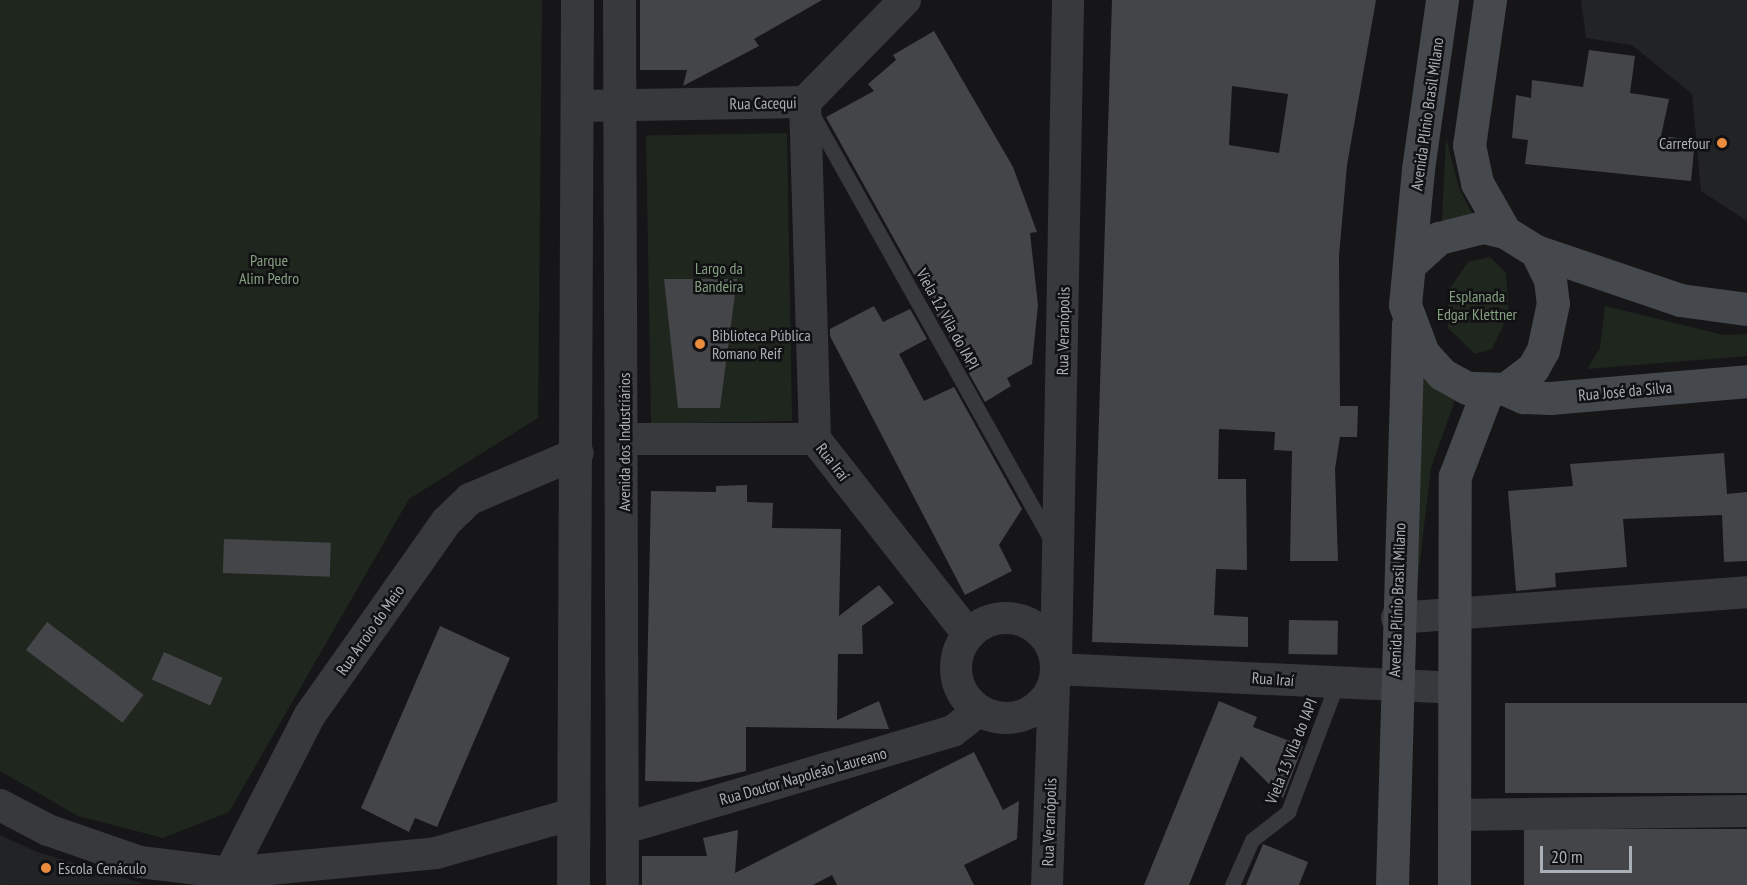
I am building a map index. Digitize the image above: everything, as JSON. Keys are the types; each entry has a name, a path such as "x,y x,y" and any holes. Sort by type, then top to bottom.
{"main road":[{"name":"Avenida Plínio Brasil Milano","path":"1410,264 1442,0"},
{"path":"1490,0 1469,145 1477,183 1506,231 1536,251 1680,300 1747,309"},
{"path":"1496,390 1442,374 1423,353 1408,316 1410,264 1439,238 1460,230 1506,231"},
{"path":"1454,885 1455,476 1496,390 1533,368 1551,326 1550,280 1536,251"},
{"name":"Avenida Plínio Brasil Milano","path":"1392,885 1394,686 1408,316"},
{"name":"Rua José da Silva","path":"1496,390 1523,398 1551,398 1747,381"}],"street":[{"path":"573,885 578,453 578,0"},
{"name":"Avenida dos Industriários","path":"619,0 624,439 622,885"},
{"name":"Rua Cacequi","path":"578,106 805,102 905,0"},
{"name":"Rua Veranópolis","path":"1047,885 1059,553 1068,0"},
{"path":"805,102 815,439"},
{"name":"Rua Iraí","path":"624,439 815,439 968,634"},
{"name":"Rua Arroio do Meio","path":"248,877 310,715 447,521 470,499 578,453"},
{"path":"1397,618 1454,611 1747,592"},
{"path":"1025,621 1042,632 1055,673 1031,713 1013,718 979,711 963,695 956,675 958,653 968,634 985,622 1025,621"},
{"path":"576,667 624,666"},
{"name":"Rua Iraí","path":"1055,673 1454,688"},
{"name":"Rua Doutor Napoleão Laureano","path":"622,829 953,731 979,711"},
{"path":"0,805 48,830 140,862 166,875 248,877 436,853 573,814"},
{"path":"1454,815 1747,811"}],"lane":[{"name":"Viela 12 Vila do IAPI","path":"805,102 1059,553"},
{"name":"Viela 13 Vila do IAPI","path":"1232,885 1252,840 1288,812 1337,683"}],"shaded area":[{"name":"Carrefour","path":"1581,0 1747,0 1747,221 1701,191 1692,94 1632,45 1586,38"},
{"name":"Escola Cenáculo","path":"0,835 37,852 145,884 0,885"}],"green space":[{"name":"Parque Alim Pedro","path":"0,0 542,0 538,418 409,499 229,812 163,838 78,816 0,771"},
{"name":"Largo da Bandeira","path":"787,133 792,421 651,423 646,135"},
{"path":"1446,138 1459,188 1473,215 1442,222"},
{"name":"Esplanada Edgar Klettner","path":"1490,257 1506,273 1509,313 1492,349 1475,354 1448,328 1448,291 1468,262"},
{"path":"1605,306 1724,335 1747,334 1747,356 1587,369 1600,348"},
{"path":"1417,365 1432,387 1455,400 1431,468 1416,595"}],"building":[{"path":"640,0 822,0 754,39 759,46 683,86 687,70 640,70"},
{"path":"1112,0 1376,0 1347,165 1339,256 1340,406 1358,406 1357,437 1340,437 1335,469 1338,561 1290,561 1292,451 1274,450 1275,432 1219,429 1218,479 1246,479 1247,570 1216,569 1214,615 1248,617 1248,647 1092,642","holes":["1232,86 1288,94 1279,153 1229,145"]},
{"path":"934,31 1013,167 1037,232 1030,233 1038,305 1032,364 1007,378 1011,386 985,402 826,117 874,91 868,84 896,60 893,55"},
{"path":"1589,50 1635,56 1630,93 1669,99 1661,136 1695,140 1691,181 1525,164 1528,140 1512,138 1516,95 1531,98 1532,80 1583,87"},
{"name":"Biblioteca Pública Romano Reif","path":"664,279 737,279 720,408 678,408"},
{"path":"874,306 883,322 910,309 927,339 899,354 924,401 954,387 1022,509 999,545 1012,571 965,595 830,336 830,329"},
{"path":"1724,453 1727,494 1747,492 1747,561 1724,562 1722,515 1623,519 1627,567 1555,573 1556,587 1516,591 1508,491 1573,486 1570,464"},
{"path":"747,485 747,502 773,503 772,528 841,529 839,616 879,585 894,603 862,626 863,654 838,654 837,720 879,701 889,729 746,727 746,771 699,782 645,781 651,491 716,492 716,486"},
{"path":"224,539 331,543 330,577 223,573"},
{"path":"1289,620 1338,621 1337,655 1288,654"},
{"path":"47,622 144,695 123,723 26,650"},
{"path":"440,626 510,658 437,827 415,818 409,832 361,808"},
{"path":"164,652 222,678 210,705 152,679"},
{"path":"1219,701 1257,717 1253,727 1303,746 1283,798 1241,756 1189,885 1144,885"},
{"path":"1505,703 1747,703 1747,793 1505,793"},
{"path":"974,752 1003,810 1019,801 1017,839 964,865 974,885 837,885 832,875 813,885 642,885 642,856 707,856 703,838 738,830 735,873"},
{"path":"1524,829 1747,829 1747,885 1524,885"},
{"path":"1263,844 1308,862 1299,885 1246,885"}],"place":[{"name":"Carrefour","path":"1722,143"},
{"name":"Biblioteca Pública Romano Reif","path":"700,344"},
{"name":"Escola Cenáculo","path":"46,868"}]}
